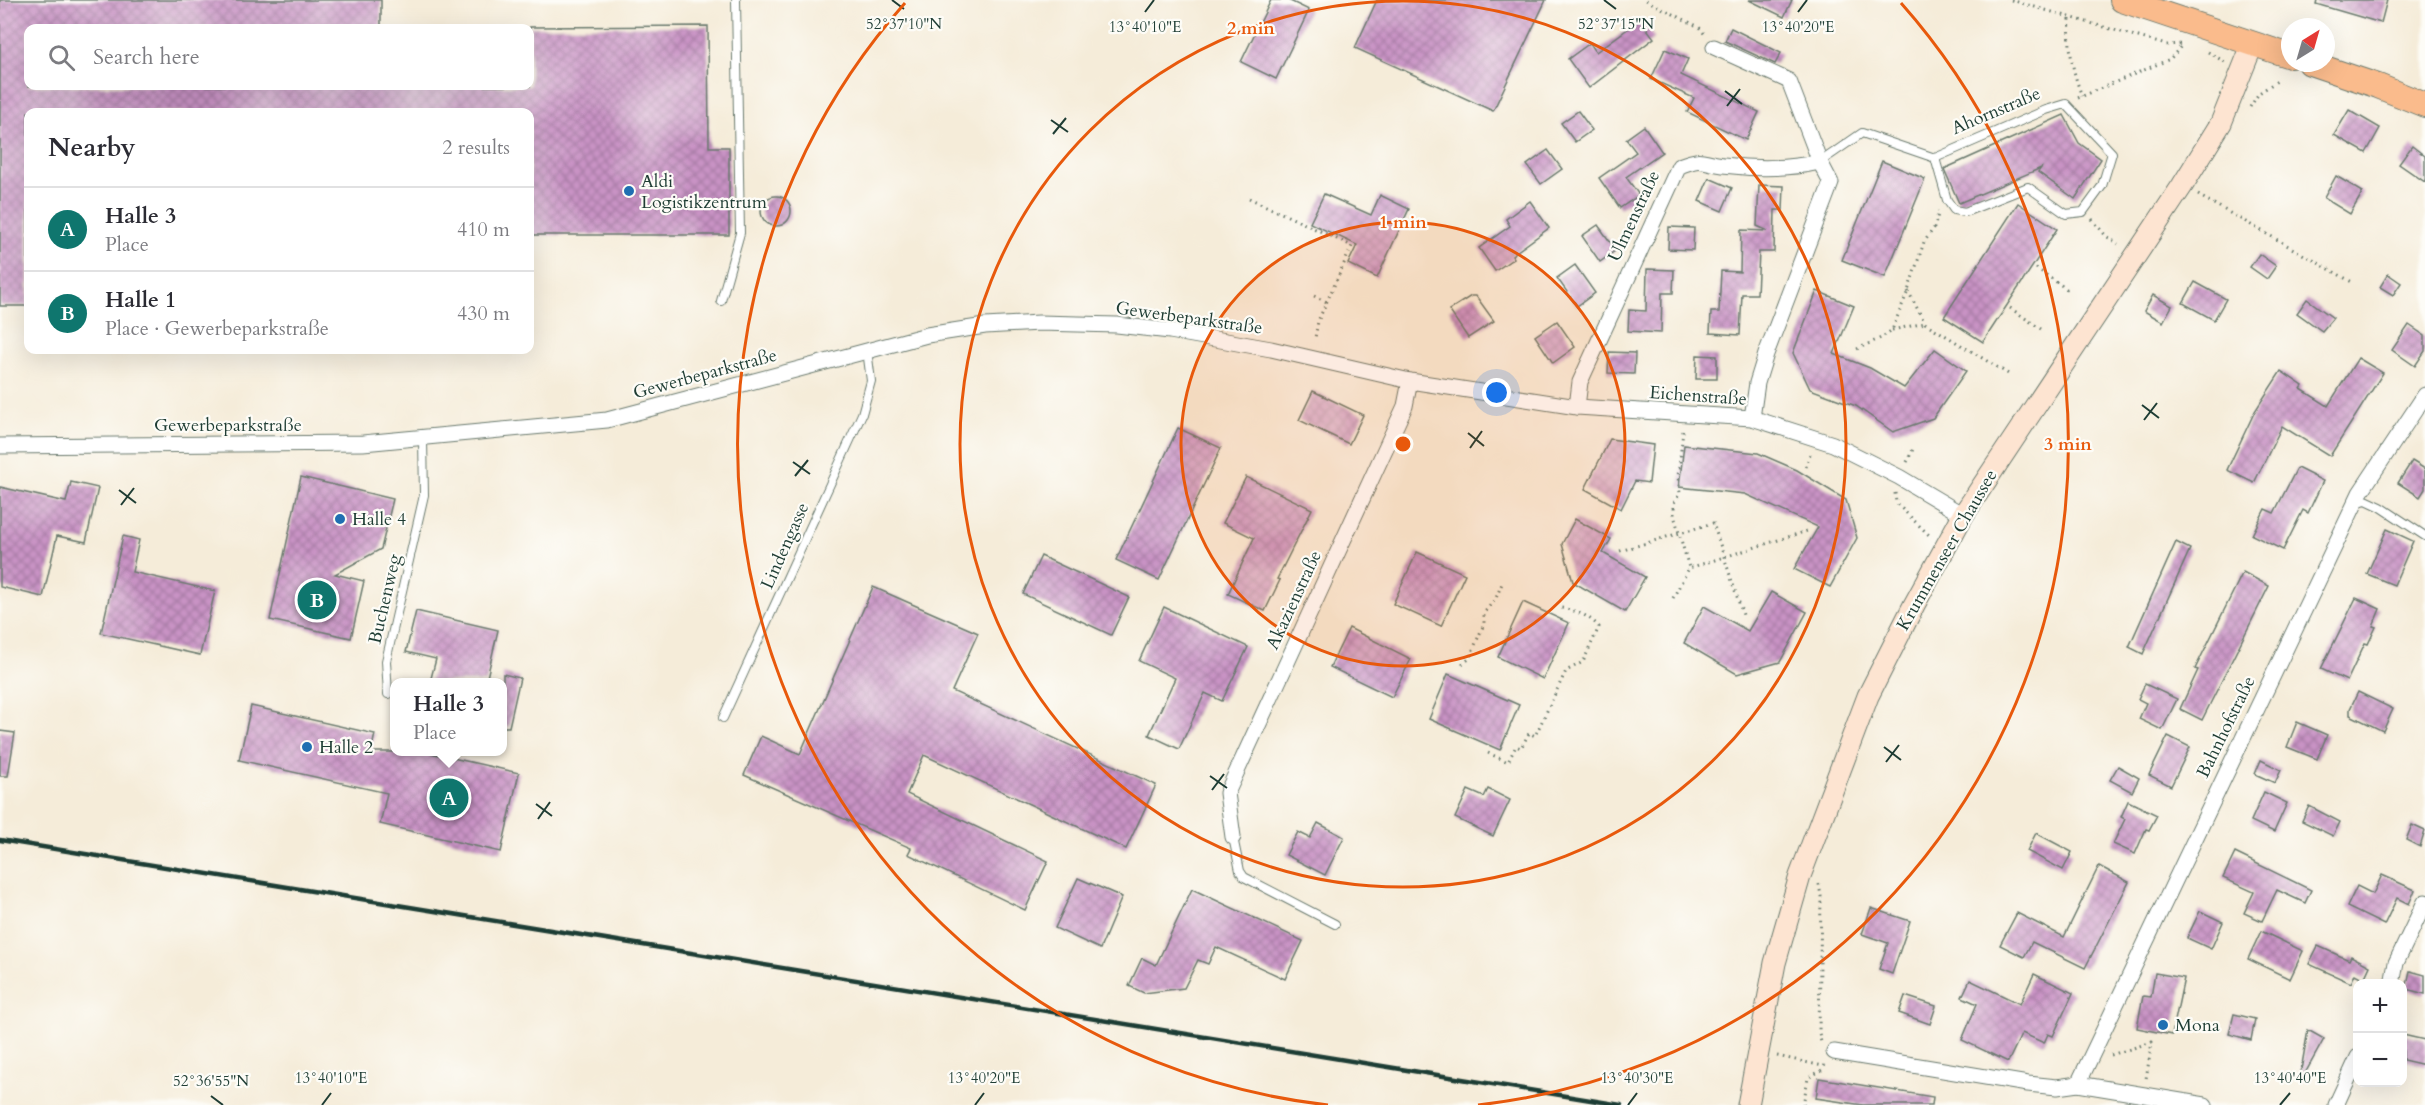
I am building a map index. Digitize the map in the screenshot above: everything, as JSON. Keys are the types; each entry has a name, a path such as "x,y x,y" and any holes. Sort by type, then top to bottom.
{"main road":[{"path":"2122,0 2281,53"},
{"name":"Krummenseer Chaussee","path":"1748,1105 1762,1058 1775,963 1800,876 1821,815 1868,696 1963,515 2222,123 2253,43"},
{"path":"2335,71 2425,105"}],"street":[{"path":"1714,47 1789,81 1820,162 1831,183 1766,354 1757,383 1752,418"},
{"name":"Ulmenstraße","path":"1577,407 1580,382 1679,166 1699,158 1721,165 1794,168 1820,162"},
{"name":"Gewerbeparkstraße","path":"0,446 286,445 423,439 607,420 927,335 984,326 1039,323 1118,325 1170,331 1270,349 1410,381"},
{"name":"Eichenstraße","path":"1410,381 1577,407 1752,418 1833,444 1899,477 1963,515"},
{"name":"Akazienstraße","path":"1233,837 1227,793 1405,406 1410,381"},
{"name":"Bahnhofstraße","path":"2078,1084 2355,504 2425,395"},
{"path":"2393,979 2397,963 2425,902"},
{"path":"1834,1052 2028,1084 2057,1087 2078,1084 2205,1105"},
{"path":"2336,1105 2353,1068"}],"lane":[{"path":"721,301 741,233 735,0"},
{"name":"Ahornstraße","path":"1935,158 2046,110 2066,104 2112,153 2102,186 2083,212"},
{"path":"1820,162 1862,132 1935,158 1947,200 1954,210 1965,212 2028,187 2066,214 2083,212"},
{"name":"Lindengasse","path":"723,718 861,414 871,381 867,350"},
{"name":"Buchenweg","path":"388,694 386,661 424,495 423,439"},
{"path":"2355,504 2366,500 2381,507 2425,536"},
{"path":"1233,837 1240,871 1244,877 1335,924"}],"path":[{"path":"1646,0 1699,27 1714,47"},
{"path":"2011,0 2166,45 2190,43"},
{"path":"2070,19 2071,61 2082,96"},
{"path":"2066,104 2170,59 2183,44"},
{"path":"2199,48 2243,72"},
{"path":"2246,115 2259,93 2277,81"},
{"path":"2194,193 2352,282"},
{"path":"1249,198 1352,246 1318,321 1314,338"},
{"path":"1892,330 1924,242 1934,228 1941,204 1947,200"},
{"path":"2083,212 2097,223 2106,236 2118,244"},
{"path":"2036,268 2068,290"},
{"path":"1908,291 1925,323 2010,375"},
{"path":"1314,296 1327,302"},
{"path":"2010,308 2041,329"},
{"path":"1857,349 1892,330 1925,323"},
{"path":"1685,414 1678,477 1680,493 1674,503 1674,515 1689,568"},
{"path":"1914,447 1899,477 1894,495 1896,503 1923,530 1946,546"},
{"path":"1620,551 1713,523 1744,618"},
{"path":"1672,598 1689,568 1807,531"},
{"path":"1462,664 1469,659 1484,624 1484,613 1496,598 1503,581"},
{"path":"1488,753 1508,762 1516,746 1521,748 1529,733 1535,736 1566,671 1582,662 1599,627 1593,620 1561,608"},
{"path":"1803,1105 1808,1078 1822,1070 1834,1052 1822,1045 1819,1033 1821,896 1818,882"},
{"path":"2109,1056 2152,1042 2143,1095"},
{"path":"1762,1058 1824,1066"}],"building":[{"name":"Aldi Logistikzentrum","path":"0,0 381,0 381,24 24,24 24,90 534,90 534,27 708,26 709,147 729,147 729,235 534,235 534,108 24,108 24,306 0,306"},
{"path":"1271,0 1288,0 1309,10 1276,79 1241,62"},
{"path":"1377,0 1546,0 1493,111 1355,48"},
{"path":"1749,0 1792,0 1784,17"},
{"path":"2317,0 2387,0 2381,23 2316,4"},
{"path":"1640,20 1654,38 1589,88 1568,59 1590,43 1596,52"},
{"path":"1731,28 1781,53 1775,64 1725,41"},
{"path":"1665,49 1688,59 1681,75 1759,112 1746,140 1687,112 1694,98 1651,79"},
{"path":"2349,110 2380,128 2366,153 2334,135"},
{"path":"1578,111 1592,130 1575,142 1561,123"},
{"path":"2064,115 2079,143 2101,159 2075,199 2038,172 2041,168 1959,203 1944,169"},
{"path":"1644,126 1662,152 1626,177 1639,195 1620,208 1599,178 1636,152 1626,139"},
{"path":"2412,146 2425,156 2425,182 2399,164"},
{"path":"1548,150 1562,169 1541,184 1527,165"},
{"path":"1882,161 1925,179 1885,277 1842,260"},
{"path":"2336,176 2363,192 2350,214 2324,198"},
{"path":"1709,178 1732,188 1722,211 1699,201"},
{"path":"1759,185 1784,186 1783,210 1775,210 1774,252 1759,252 1757,294 1742,294 1740,335 1710,333 1711,312 1719,312 1721,271 1740,272 1741,230 1768,231 1757,226"},
{"path":"1324,194 1371,215 1380,195 1409,209 1377,278 1348,264 1357,245 1310,223"},
{"path":"776,196 787,200 791,211 787,222 776,226 765,222 761,211 765,200"},
{"path":"1530,201 1549,228 1512,255 1514,258 1495,271 1479,248 1510,226 1506,219"},
{"path":"2018,203 2057,229 1983,342 1944,317"},
{"path":"1598,225 1616,250 1600,262 1582,236"},
{"path":"1669,227 1694,228 1693,250 1668,249"},
{"path":"2259,254 2276,266 2267,279 2250,267"},
{"path":"1575,265 1595,293 1577,306 1557,278"},
{"path":"1647,269 1674,270 1673,293 1662,293 1661,333 1628,331 1629,310 1646,311"},
{"path":"2388,274 2401,283 2393,295 2380,287"},
{"path":"2195,282 2226,299 2214,320 2183,303"},
{"path":"1817,291 1854,306 1834,354 1870,368 1904,388 1935,349 1966,371 1933,418 1893,432 1856,406 1810,389 1793,353"},
{"path":"2153,295 2172,306 2163,322 2144,311"},
{"path":"1471,296 1476,296 1494,321 1468,338 1449,310"},
{"path":"2307,299 2333,318 2322,331 2297,313"},
{"path":"1557,321 1575,347 1553,363 1535,336"},
{"path":"2409,325 2425,336 2425,351 2415,366 2392,350"},
{"path":"1609,352 1635,353 1634,374 1608,373"},
{"path":"1697,355 1717,356 1717,379 1696,379"},
{"path":"2358,358 2383,373 2330,456 2282,426 2254,483 2227,470 2255,411 2281,371 2303,386 2301,389 2328,406"},
{"path":"1313,391 1363,415 1349,444 1299,420"},
{"path":"1178,428 1221,448 1159,580 1116,560"},
{"path":"1610,439 1653,445 1649,483 1635,481 1621,509 1585,489"},
{"path":"1684,445 1758,453 1797,470 1846,500 1857,538 1830,587 1794,569 1818,527 1745,494 1679,487"},
{"path":"2412,461 2425,469 2425,489 2420,497 2398,483"},
{"path":"2297,468 2323,481 2308,513 2303,510 2283,550 2252,535 2265,509 2274,513"},
{"path":"301,477 393,499 381,549 335,574 364,581 351,638 270,620"},
{"path":"1246,477 1312,509 1277,579 1280,580 1265,611 1228,594 1254,538 1223,523"},
{"path":"71,482 98,488 86,542 57,536 43,597 0,587 0,487 66,502"},
{"path":"1575,519 1611,539 1603,553 1645,577 1625,612 1573,582 1562,544"},
{"path":"2387,529 2413,541 2394,585 2367,574"},
{"path":"123,536 139,540 132,572 215,591 200,655 101,633"},
{"path":"2176,542 2190,549 2143,654 2129,647"},
{"path":"1417,552 1465,574 1441,626 1393,604"},
{"path":"1041,556 1129,597 1111,635 1023,594"},
{"path":"2243,572 2269,586 2202,720 2180,709 2198,670 2195,669"},
{"path":"873,587 978,633 952,691 1156,785 1126,849 924,755 907,794 1048,861 1025,910 908,854 911,848 744,775 761,736 800,754"},
{"path":"1771,592 1807,612 1780,662 1737,674 1684,643 1704,606 1748,631"},
{"path":"2356,598 2380,609 2373,626 2376,627 2368,644 2365,643 2347,681 2321,669"},
{"path":"1523,602 1569,623 1543,679 1498,657"},
{"path":"1164,607 1248,647 1222,701 1205,693 1179,749 1149,735 1175,678 1139,661"},
{"path":"416,611 498,630 487,678 431,678 436,659 406,652"},
{"path":"1349,628 1411,659 1392,697 1330,667"},
{"path":"503,674 520,678 509,727 507,727 507,678 503,678"},
{"path":"1448,674 1519,705 1500,750 1429,719"},
{"path":"2145,684 2177,699 2162,730 2139,719 2146,703 2138,699"},
{"path":"2358,692 2393,709 2383,731 2350,715 2350,709"},
{"path":"251,706 375,734 371,752 390,752 390,756 444,756 519,773 501,852 380,824 387,793 239,760"},
{"path":"2297,722 2327,735 2317,759 2287,747"},
{"path":"0,731 15,733 8,776 0,776"},
{"path":"2168,736 2190,747 2171,786 2149,775"},
{"path":"2261,760 2281,770 2275,783 2255,774"},
{"path":"2118,766 2139,778 2132,792 2110,780"},
{"path":"1488,789 1510,800 1493,836 1455,818 1468,790 1484,797"},
{"path":"2264,792 2287,803 2274,832 2251,821"},
{"path":"2128,801 2157,815 2149,830 2146,829 2135,854 2113,844 2125,819 2121,817"},
{"path":"2309,806 2340,822 2333,836 2302,821"},
{"path":"1318,823 1344,837 1325,875 1286,855 1298,832 1310,838"},
{"path":"2412,825 2425,831 2420,847 2406,840"},
{"path":"2036,833 2072,852 2063,870 2027,851"},
{"path":"2235,853 2311,890 2305,903 2277,890 2262,921 2244,913 2254,892 2223,878"},
{"path":"2099,866 2129,882 2085,968 2032,942 2024,957 2000,945 2017,913 2064,937"},
{"path":"2382,875 2415,890 2409,904 2397,898 2384,925 2347,907 2357,886 2373,894"},
{"path":"1078,878 1122,897 1100,949 1055,928"},
{"path":"1192,889 1303,941 1285,979 1216,947 1208,964 1198,960 1184,988 1144,993 1129,986 1142,958 1156,965"},
{"path":"1871,908 1910,921 1892,974 1879,969 1888,943 1862,934"},
{"path":"2200,911 2223,922 2211,949 2187,938"},
{"path":"2261,931 2303,951 2290,979 2248,959"},
{"path":"2318,946 2349,960 2351,956 2370,966 2364,979 2355,974 2351,983 2309,964"},
{"path":"2410,971 2425,975 2425,994 2407,989"},
{"path":"2155,973 2184,978 2172,1035 2137,1028 2143,996 2151,997"},
{"path":"2034,974 2073,993 2053,1036 2048,1034 2044,1043 2022,1033 2008,1062 1962,1040 1977,1004 1962,997 1970,980 2020,1004"},
{"path":"1905,996 1936,1006 1930,1024 1899,1013"},
{"path":"2234,1014 2255,1019 2251,1040 2229,1034"},
{"path":"2308,1030 2324,1039 2303,1077 2300,1076"},
{"path":"2407,1036 2425,1040 2425,1065 2407,1061"},
{"path":"1819,1078 1933,1097 1932,1105 1863,1105 1816,1098"}],"railway":[{"path":"0,840 1621,1105"}],"place":[{"name":"Aldi Logistikzentrum","path":"629,191"},
{"name":"Halle 4","path":"340,519"},
{"name":"Halle 1","path":"317,600"},
{"name":"Halle 2","path":"307,747"},
{"name":"Halle 3","path":"449,798"},
{"name":"Mona","path":"2163,1025"}]}
